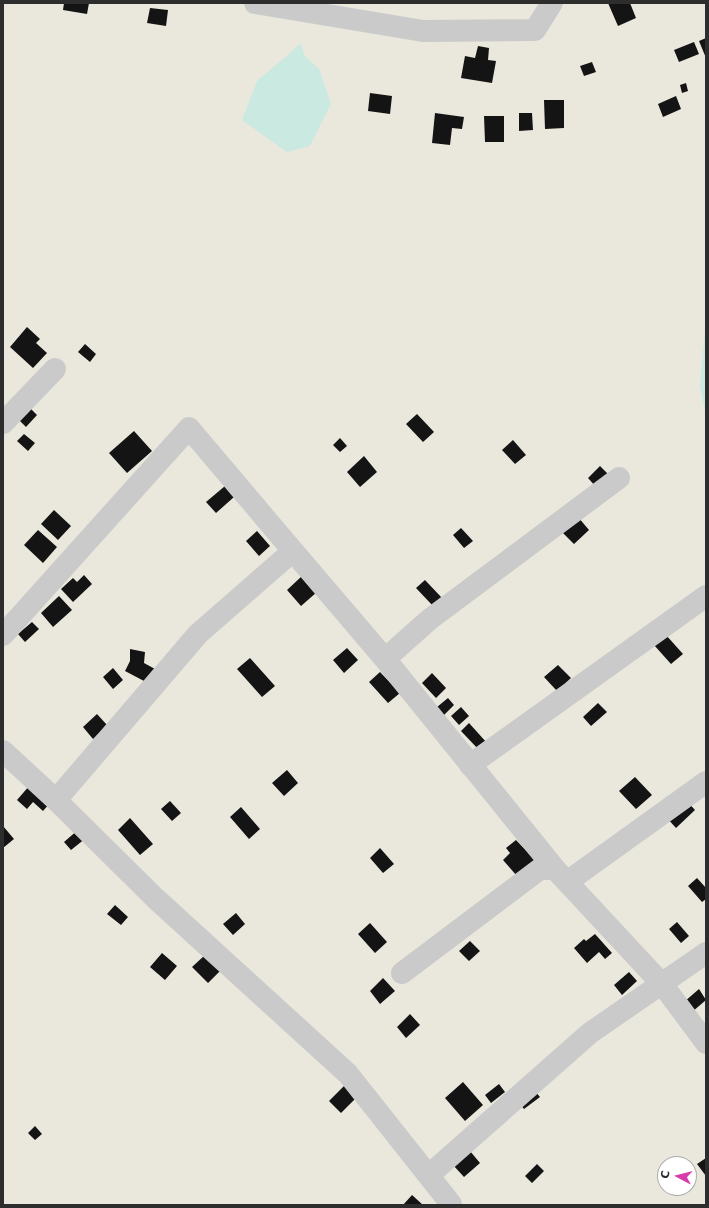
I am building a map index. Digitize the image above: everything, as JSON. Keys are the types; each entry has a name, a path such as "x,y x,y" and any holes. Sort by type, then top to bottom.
{"street":[{"path":"255,3 423,31 535,30 552,3"},
{"path":"3,423 54,369"},
{"path":"3,635 189,428 385,659 561,876 662,984 706,1043"},
{"path":"385,659 430,619 619,478"},
{"path":"56,800 198,634 293,551"},
{"path":"470,765 706,596"},
{"path":"3,751 56,800 155,898 348,1074 452,1204"},
{"path":"561,876 706,782"},
{"path":"402,973 540,869 561,876"},
{"path":"428,1175 590,1033 706,953"}],"shaded area":[{"path":"3,3 706,3 706,1205 3,1205"},
{"path":"300,43 305,56 319,69 331,104 310,146 287,152 242,120 257,81"},
{"path":"706,318 706,417 700,386"}],"building":[{"path":"64,3 89,3 87,14 63,10"},
{"path":"608,3 630,3 636,18 618,26"},
{"path":"150,8 168,10 166,26 147,23"},
{"path":"706,38 706,58 699,41"},
{"path":"694,42 699,54 679,62 674,50"},
{"path":"478,46 489,48 488,60 496,61 492,83 461,78 465,56 475,58"},
{"path":"592,62 596,72 584,76 580,66"},
{"path":"686,83 688,91 682,93 680,85"},
{"path":"370,93 392,96 390,114 368,111"},
{"path":"676,96 681,109 663,117 658,104"},
{"path":"544,100 564,100 564,128 545,129"},
{"path":"435,113 464,117 462,129 452,128 450,145 432,143"},
{"path":"519,113 532,113 533,130 519,131"},
{"path":"484,116 504,116 504,142 485,142"},
{"path":"27,327 40,339 36,343 47,353 33,368 10,347"},
{"path":"85,344 96,354 90,362 78,352"},
{"path":"29,407 37,415 26,427 18,419"},
{"path":"417,414 434,432 423,442 406,424"},
{"path":"134,431 152,451 127,473 109,453"},
{"path":"24,434 35,443 28,451 17,441"},
{"path":"340,438 347,446 340,452 333,445"},
{"path":"513,440 526,455 515,464 502,450"},
{"path":"364,456 377,472 360,487 347,472"},
{"path":"600,466 609,475 596,487 588,478"},
{"path":"225,486 234,497 216,513 206,502"},
{"path":"54,510 71,526 58,540 41,524"},
{"path":"578,517 589,530 574,544 562,532"},
{"path":"461,528 473,541 464,548 453,535"},
{"path":"38,530 57,547 43,563 24,545"},
{"path":"257,531 270,546 259,556 246,541"},
{"path":"84,575 92,584 73,602 61,589 73,578 77,582"},
{"path":"302,576 317,592 301,606 287,590"},
{"path":"425,580 442,598 433,606 416,588"},
{"path":"59,596 72,610 53,627 41,613"},
{"path":"32,622 39,629 25,642 18,634"},
{"path":"666,635 683,654 671,664 654,645"},
{"path":"347,648 358,660 344,673 333,660"},
{"path":"130,649 145,652 144,663 155,669 144,681 125,671 130,661"},
{"path":"250,658 275,686 262,697 237,669"},
{"path":"558,665 571,678 557,691 544,677"},
{"path":"113,668 123,680 113,689 103,677"},
{"path":"380,672 400,693 388,703 369,682"},
{"path":"432,673 446,688 436,698 422,683"},
{"path":"448,698 454,705 444,715 437,707"},
{"path":"598,703 607,712 591,726 583,717"},
{"path":"461,707 469,716 459,725 451,716"},
{"path":"97,714 107,725 93,739 83,727"},
{"path":"469,723 487,743 479,750 461,731"},
{"path":"287,770 298,783 284,796 272,783"},
{"path":"635,777 652,795 636,809 619,791"},
{"path":"30,785 50,803 43,811 33,802 27,809 17,800"},
{"path":"685,799 695,810 676,828 666,817"},
{"path":"170,801 181,813 172,821 161,809"},
{"path":"241,807 260,829 249,839 230,817"},
{"path":"130,818 153,844 140,855 118,830"},
{"path":"3,826 14,839 3,848"},
{"path":"79,829 86,838 71,850 64,842"},
{"path":"516,840 535,860 517,876 503,860 510,853 506,848"},
{"path":"380,848 394,864 383,873 370,858"},
{"path":"697,878 706,888 706,899 702,902 688,886"},
{"path":"115,905 128,917 121,925 107,914"},
{"path":"236,913 245,924 233,935 223,924"},
{"path":"677,922 689,936 681,943 669,929"},
{"path":"370,923 387,942 375,953 358,934"},
{"path":"595,934 612,953 605,959 599,952 587,963 574,948 584,939 586,941"},
{"path":"470,941 480,951 469,961 459,951"},
{"path":"162,953 177,966 165,980 150,967"},
{"path":"205,955 220,971 208,983 192,967"},
{"path":"629,972 637,981 622,995 614,985"},
{"path":"383,978 395,991 380,1004 370,991"},
{"path":"699,989 706,1000 692,1012 684,1002"},
{"path":"410,1014 420,1025 406,1038 397,1027"},
{"path":"463,1082 483,1105 465,1121 445,1098"},
{"path":"499,1084 505,1092 491,1103 485,1095"},
{"path":"345,1085 357,1097 341,1113 329,1101"},
{"path":"534,1090 540,1097 524,1109 518,1102"},
{"path":"35,1126 42,1134 35,1140 28,1133"},
{"path":"470,1151 480,1163 464,1177 453,1165"},
{"path":"706,1158 706,1176 697,1164"},
{"path":"537,1164 544,1171 532,1183 525,1176"},
{"path":"412,1195 423,1205 403,1205"}]}
